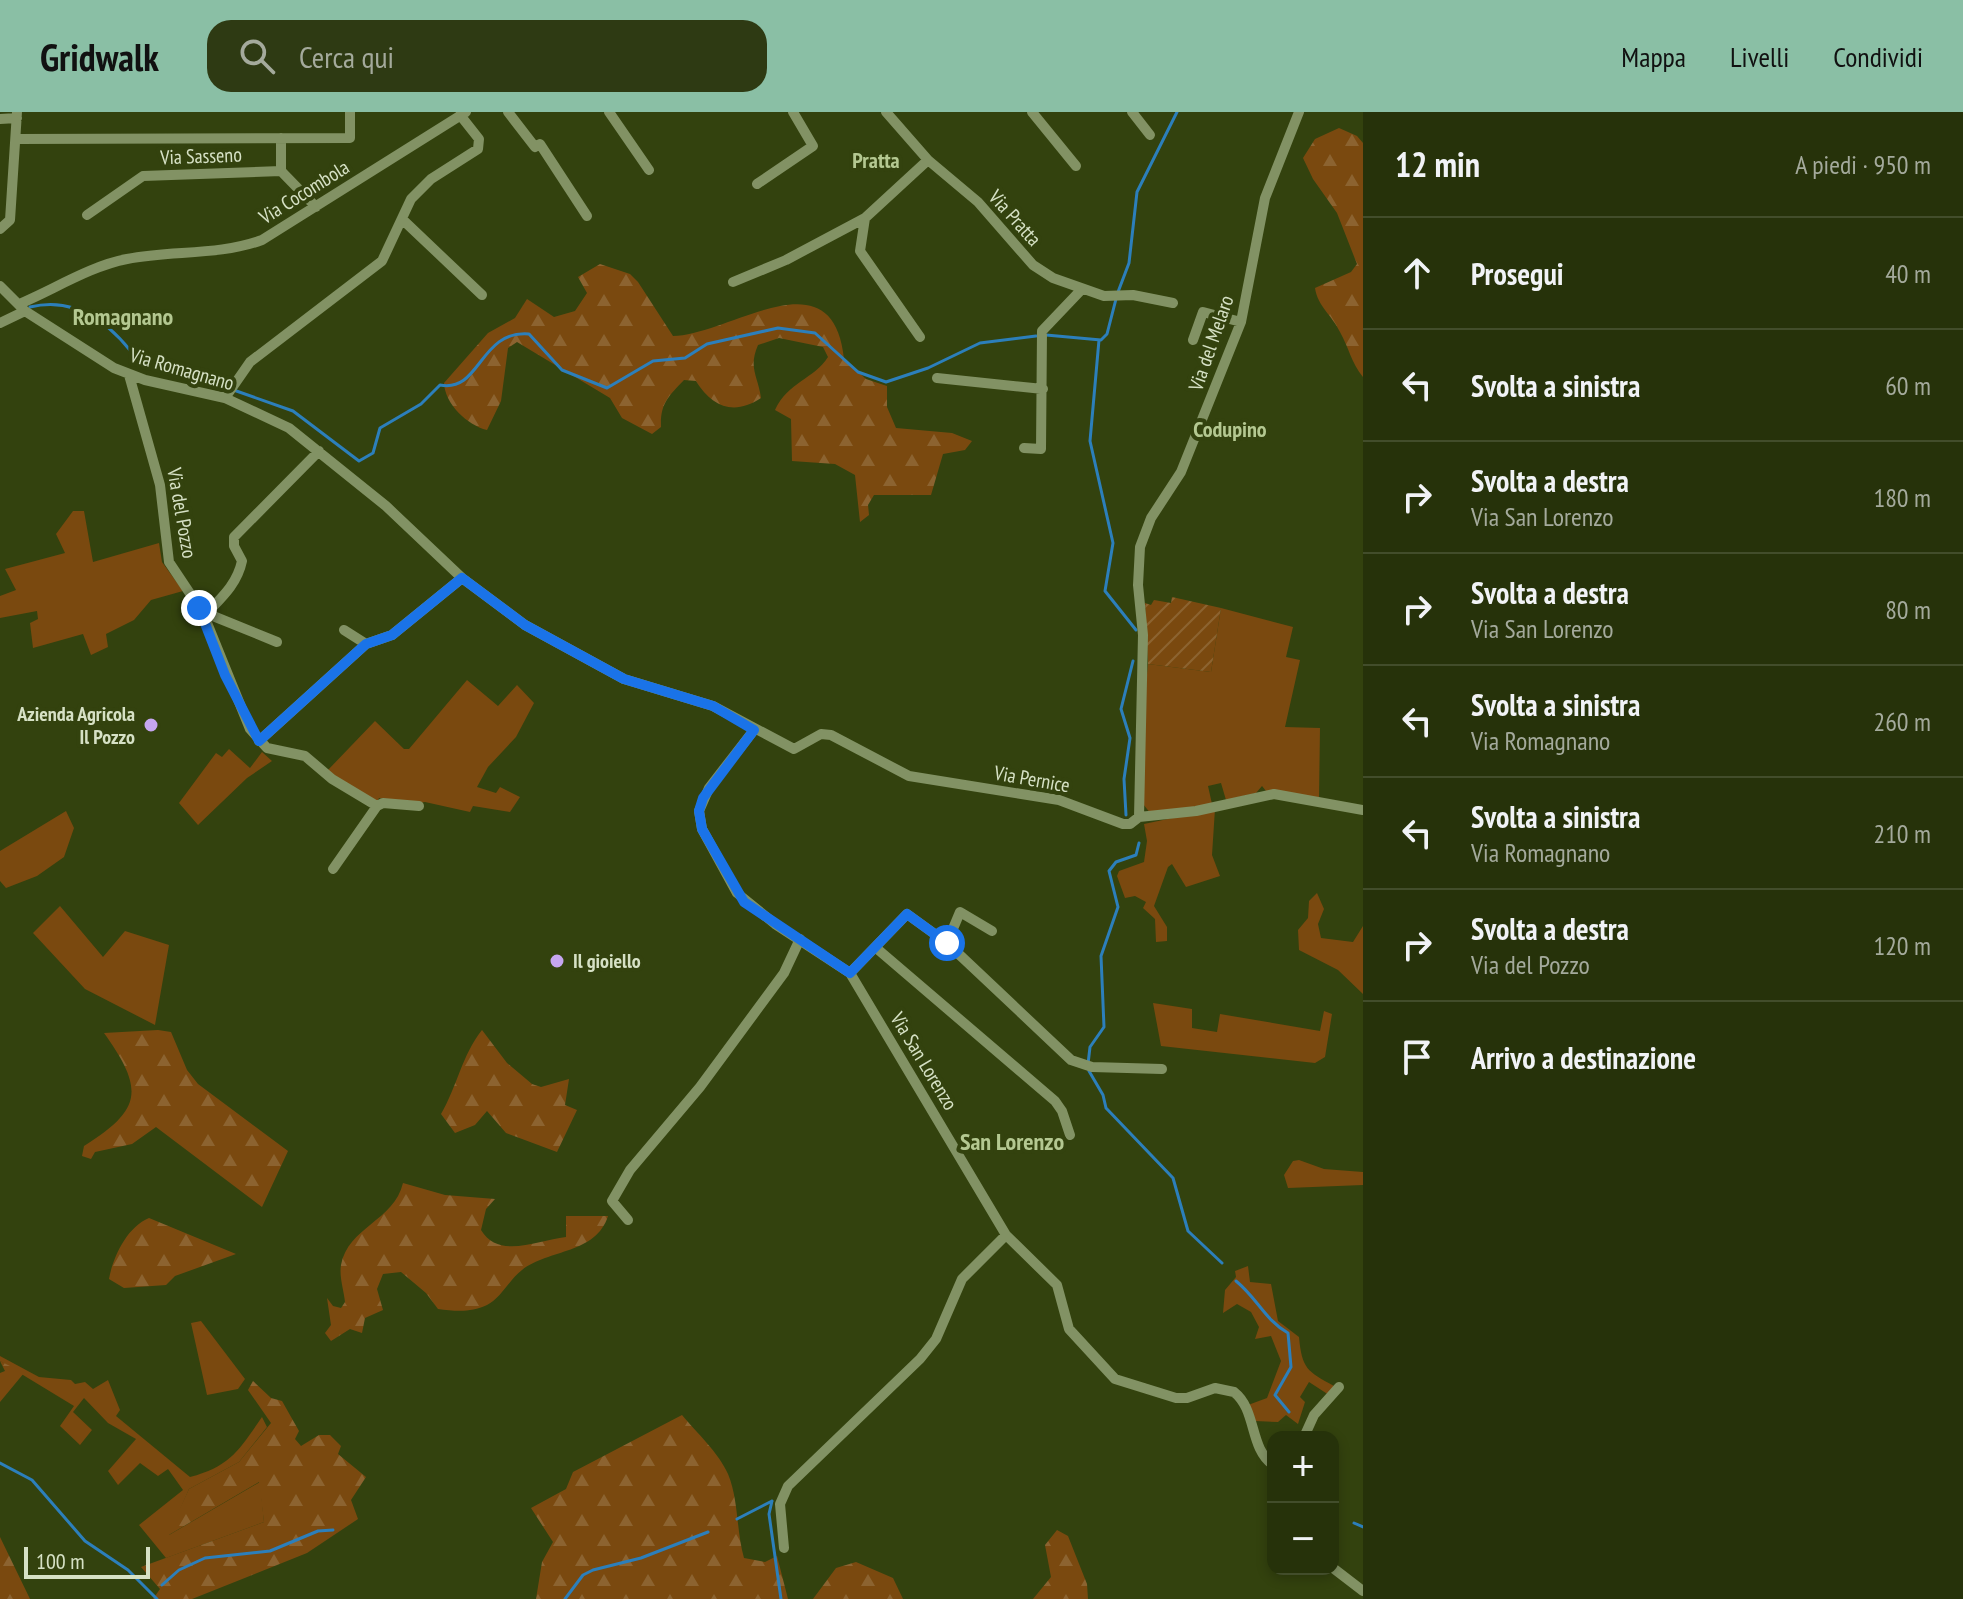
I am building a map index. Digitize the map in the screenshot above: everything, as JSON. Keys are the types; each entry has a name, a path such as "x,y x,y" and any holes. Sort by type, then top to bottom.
{"street":[{"path":"18,139 350,138 350,112"},
{"path":"508,112 535,147 540,144 587,216"},
{"path":"609,112 649,170"},
{"path":"757,184 813,146 793,112"},
{"name":"Via Pratta","path":"886,112 928,160 978,202 1033,265 1082,289 1107,297 1124,294 1173,303"},
{"path":"1032,112 1076,166"},
{"path":"1132,112 1150,135"},
{"name":"Via del Melaro","path":"1137,819 1143,657 1138,585 1140,547 1151,518 1181,472 1241,322 1265,198 1299,112"},
{"name":"Via Cocombola","path":"0,323 22,308 114,262 243,247 262,240 463,114 481,145 431,179 411,199 382,261 250,362 229,393"},
{"path":"0,119 17,115 18,139 10,180 10,220 0,229"},
{"path":"281,138 281,171 316,207"},
{"path":"733,282 786,260 865,218 928,160"},
{"name":"Via Sasseno","path":"87,215 143,176 281,171"},
{"path":"865,218 863,256 920,337"},
{"path":"403,220 482,295"},
{"name":"Via Romagnano","path":"0,286 22,308 129,375 229,393 260,412 319,451 462,578 525,625 624,679 713,706 754,730"},
{"path":"1024,448 1041,449 1042,331 1082,289"},
{"path":"1193,340 1203,312 1241,322"},
{"name":"Via del Pozzo","path":"129,375 158,474 169,562 204,616 225,675 259,741"},
{"path":"937,378 1043,389"},
{"path":"204,616 235,582 242,561 234,546 234,537 319,451"},
{"path":"377,806 332,779 305,756 277,752 259,741 366,644 392,635 462,578"},
{"path":"204,616 213,616 277,642"},
{"path":"344,630 366,644"},
{"name":"Via Pernice","path":"754,730 794,749 821,734 831,735 909,776 1049,798 1123,824 1274,794 1363,810"},
{"name":"Via San Lorenzo","path":"754,730 709,788 701,804 699,819 737,893 850,973 1006,1235 1057,1285 1069,1329 1115,1379 1176,1398 1215,1388 1234,1392 1245,1406 1261,1454 1267,1460"},
{"path":"333,869 377,806 383,803 419,806"},
{"path":"947,943 960,912 992,931"},
{"path":"850,973 907,914 947,943 1079,1065 1162,1069"},
{"path":"628,1220 612,1201 630,1170 700,1087 784,973 800,939"},
{"path":"875,947 1055,1101 1070,1135"},
{"path":"784,1548 780,1504 788,1486 920,1359 936,1339 962,1279 1006,1235"},
{"path":"1306,1431 1310,1421 1339,1387"},
{"path":"1339,1573 1363,1591"}],"green space":[{"path":"1339,128 1357,136 1363,143 1363,377 1315,288 1351,272 1357,264 1337,213 1313,179 1303,158 1315,139"},
{"path":"600,264 630,274 673,336 776,307 800,304 821,310 836,327 844,359 866,379 887,386 887,407 896,428 952,433 972,441 965,450 943,454 931,495 874,495 868,505 869,515 860,522 855,475 835,464 792,461 791,419 775,410 787,393 816,371 828,357 823,347 779,338 758,345 755,353 754,366 761,398 742,407 724,406 709,397 696,381 684,380 666,400 661,427 652,434 622,418 610,398 517,342 508,348 501,401 487,430 465,418 448,398 444,383 488,333 515,318 527,299 554,317 575,311 587,293 578,277"},
{"path":"73,511 84,511 93,562 159,543 162,562 183,591 151,600 134,620 106,634 108,647 91,655 83,634 33,648 30,623 38,619 37,611 0,618 0,596 16,590 5,569 65,553 56,534"},
{"path":"1172,597 1221,608 1211,672 1148,664 1145,603 1151,605 1154,600 1171,603"},
{"path":"1221,608 1293,627 1286,657 1300,660 1285,727 1320,728 1319,800 1266,791 1262,786 1256,793 1226,800 1221,783 1208,786 1212,804 1151,814 1143,804 1143,716 1148,664 1211,672"},
{"path":"467,680 498,706 517,685 534,703 516,737 488,767 477,787 496,793 500,787 520,797 510,812 473,806 470,812 425,802 412,804 379,798 377,802 327,771 375,721 404,749 409,749"},
{"path":"229,749 250,768 262,752 272,761 247,778 198,825 179,803 216,753 222,757"},
{"path":"1215,809 1212,855 1220,876 1186,887 1172,864 1168,867 1154,906 1167,927 1167,941 1156,942 1155,919 1143,908 1146,902 1135,896 1125,898 1117,876 1119,871 1144,862 1147,841 1144,824"},
{"path":"66,811 74,828 64,857 37,876 6,888 0,881 0,851"},
{"path":"1317,893 1324,909 1318,924 1321,938 1353,942 1363,926 1363,994 1338,970 1299,950 1298,930 1308,918 1309,901"},
{"path":"60,906 103,957 125,931 169,945 155,1025 85,989 33,933"},
{"path":"1153,1003 1192,1009 1192,1028 1217,1032 1220,1014 1320,1031 1324,1011 1332,1014 1325,1057 1315,1063 1161,1046"},
{"path":"482,1030 507,1063 532,1084 541,1087 569,1079 565,1105 577,1110 557,1152 506,1133 487,1111 475,1125 455,1133 441,1114 469,1050"},
{"path":"171,1032 187,1070 198,1084 288,1151 262,1207 156,1127 132,1144 95,1152 91,1159 82,1156 84,1146 118,1121 131,1097 126,1069 104,1033"},
{"path":"1299,1160 1324,1169 1363,1172 1363,1185 1288,1188 1284,1175 1293,1161"},
{"path":"403,1183 445,1195 495,1199 486,1209 481,1230 489,1239 508,1246 566,1237 566,1216 608,1216 593,1238 533,1263 517,1274 492,1302 475,1309 438,1309 426,1293 401,1272 383,1274 377,1289 383,1310 365,1318 362,1333 350,1329 331,1341 325,1333 331,1325 327,1298 333,1306 341,1308 345,1302 341,1265 345,1252 361,1232 390,1206"},
{"path":"149,1218 236,1254 175,1276 166,1285 124,1288 109,1279 114,1261 128,1235"},
{"path":"1248,1266 1250,1282 1271,1284 1278,1321 1299,1337 1304,1363 1318,1377 1334,1386 1329,1395 1309,1382 1300,1397 1305,1402 1298,1424 1286,1415 1278,1422 1255,1421 1248,1405 1267,1398 1281,1361 1271,1336 1255,1339 1259,1327 1251,1312 1237,1304 1223,1313 1225,1290 1236,1277 1235,1271"},
{"path":"201,1321 245,1379 238,1389 207,1395 191,1323"},
{"path":"0,1356 39,1377 71,1380 75,1384 85,1382 93,1389 108,1380 120,1410 116,1416 190,1477 225,1462 262,1417 267,1427 239,1462 189,1489 169,1535 260,1482 264,1522 166,1558 139,1525 183,1490 168,1469 158,1476 140,1463 118,1485 108,1471 136,1439 108,1423 84,1398 73,1412 92,1430 80,1445 60,1426 74,1406 0,1361"},
{"path":"0,1361 24,1373 0,1402 0,1373 5,1371"},
{"path":"253,1381 271,1398 282,1401 299,1431 295,1439 301,1446 319,1435 330,1435 341,1446 338,1454 366,1477 351,1500 358,1519 307,1553 192,1599 153,1599 160,1589 141,1567 264,1522 259,1482 167,1536 189,1489 239,1462 271,1423 248,1390"},
{"path":"682,1415 728,1474 744,1558 765,1562 777,1556 788,1599 536,1599 542,1562 553,1542 531,1508 566,1489 573,1472"},
{"path":"1057,1530 1068,1536 1087,1584 1088,1599 1033,1599 1051,1577 1045,1545"},
{"path":"0,1537 30,1599 0,1599"},
{"path":"856,1562 893,1578 903,1599 813,1599 836,1568"}],"waterway":[{"path":"1118,292 1129,263 1137,192 1177,112"},
{"path":"1046,335 1101,340 1107,334 1116,299"},
{"path":"30,307 48,304 80,310 120,338 141,365 225,387 293,411 359,461 373,453 380,428 421,404 440,385 454,385 464,380 490,350 513,335 529,334 562,370 607,388 653,361 685,358 707,344 778,328 815,333 858,372 886,382 928,368 980,343 1036,336"},
{"path":"1099,340 1090,441 1113,543 1105,591 1136,630"},
{"path":"1126,815 1124,779 1130,738 1121,709 1133,661"},
{"path":"1088,1064 1090,1047 1104,1027 1101,956 1118,907 1109,871 1116,862 1136,855 1139,843"},
{"path":"1089,1071 1103,1095 1106,1108 1173,1178 1188,1231 1222,1263"},
{"path":"1236,1281 1273,1322 1288,1333 1291,1367 1275,1395 1289,1412"},
{"path":"0,1463 32,1480 85,1541 128,1570 157,1599"},
{"path":"772,1501 769,1514 781,1599"},
{"path":"737,1519 772,1501"},
{"path":"1354,1523 1363,1527"},
{"path":"162,1585 179,1570 205,1558 270,1551 318,1531 333,1530"},
{"path":"565,1599 583,1575 593,1570 641,1558 708,1532"}],"place":[{"name":"Azienda Agricola Il Pozzo","path":"151,725"},
{"name":"Il gioiello","path":"557,961"}],"district":[{"name":"Pratta","path":"876,160"},
{"name":"Romagnano","path":"123,317"},
{"name":"Codupino","path":"1230,429"},
{"name":"San Lorenzo","path":"1012,1142"}],"route":[{"path":"199,608 225,675 250,729 259,741 295,712 366,644 392,635 462,578 525,625 624,679 713,706 754,730 709,788 699,811 702,829 744,902 850,973 907,914 947,943"}]}
